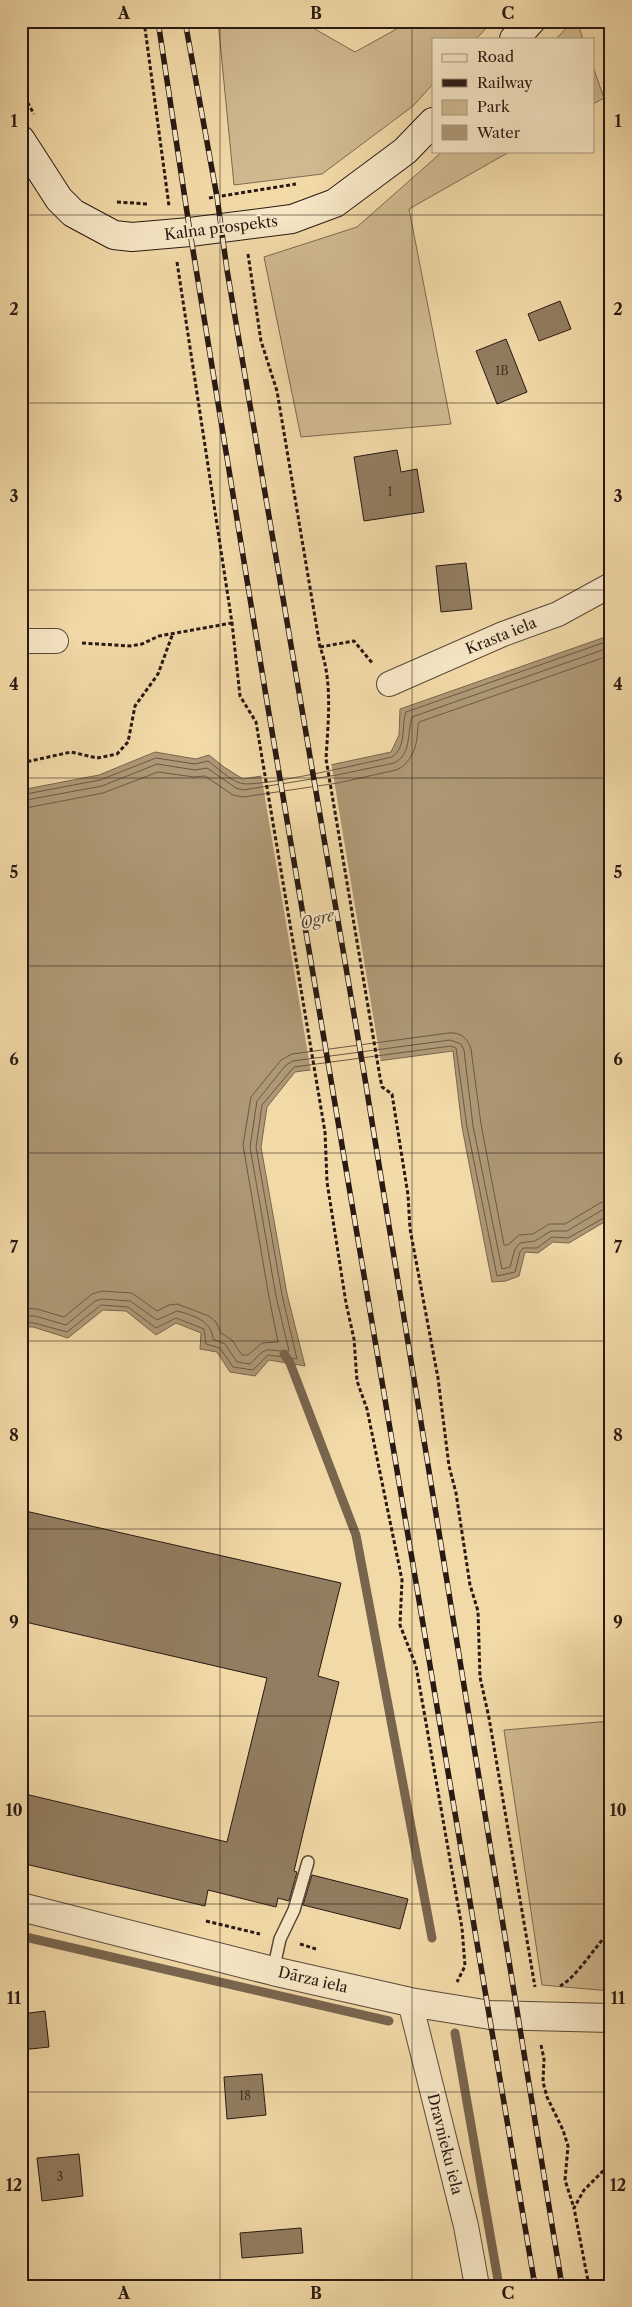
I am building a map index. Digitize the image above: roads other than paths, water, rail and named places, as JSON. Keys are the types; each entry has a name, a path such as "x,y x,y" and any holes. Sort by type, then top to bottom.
{"street":[{"path":"515,38 531,21"},
{"name":"Kalna prospekts","path":"21,140 59,199 73,213 114,235 132,237 244,226 292,219 335,203 405,151 432,123"},
{"name":"Krasta iela","path":"389,684 503,634 558,614 611,585"},
{"path":"21,641 56,641"},
{"name":"Dārza iela","path":"21,1907 273,1971 410,2002 490,2015 537,2007 611,2018"},
{"name":"Dravnieku iela","path":"410,2002 466,2226 477,2286"}],"lane":[{"path":"273,1971 280,1939 294,1910 308,1862"}],"water":[{"name":"Ogre","path":"611,635 611,1218 569,1243 553,1242 538,1253 525,1252 519,1276 506,1281 492,1282 462,1127 453,1051 295,1072 267,1107 261,1147 287,1294 305,1366 269,1360 255,1376 230,1372 217,1352 200,1349 201,1333 176,1323 156,1335 126,1311 103,1310 68,1338 33,1327 21,1327 21,790 99,775 155,752 196,759 209,755 243,779 335,764 391,752 399,735 400,709"}],"waterway":[{"path":"284,1354 290,1363 356,1535 432,1938"},
{"path":"21,1936 389,2021"},
{"path":"455,2033 499,2286"}],"railway":[{"path":"158,21 190,232 266,696 535,2286"},
{"path":"185,21 217,197 227,270 365,1079 562,2286"}]}
